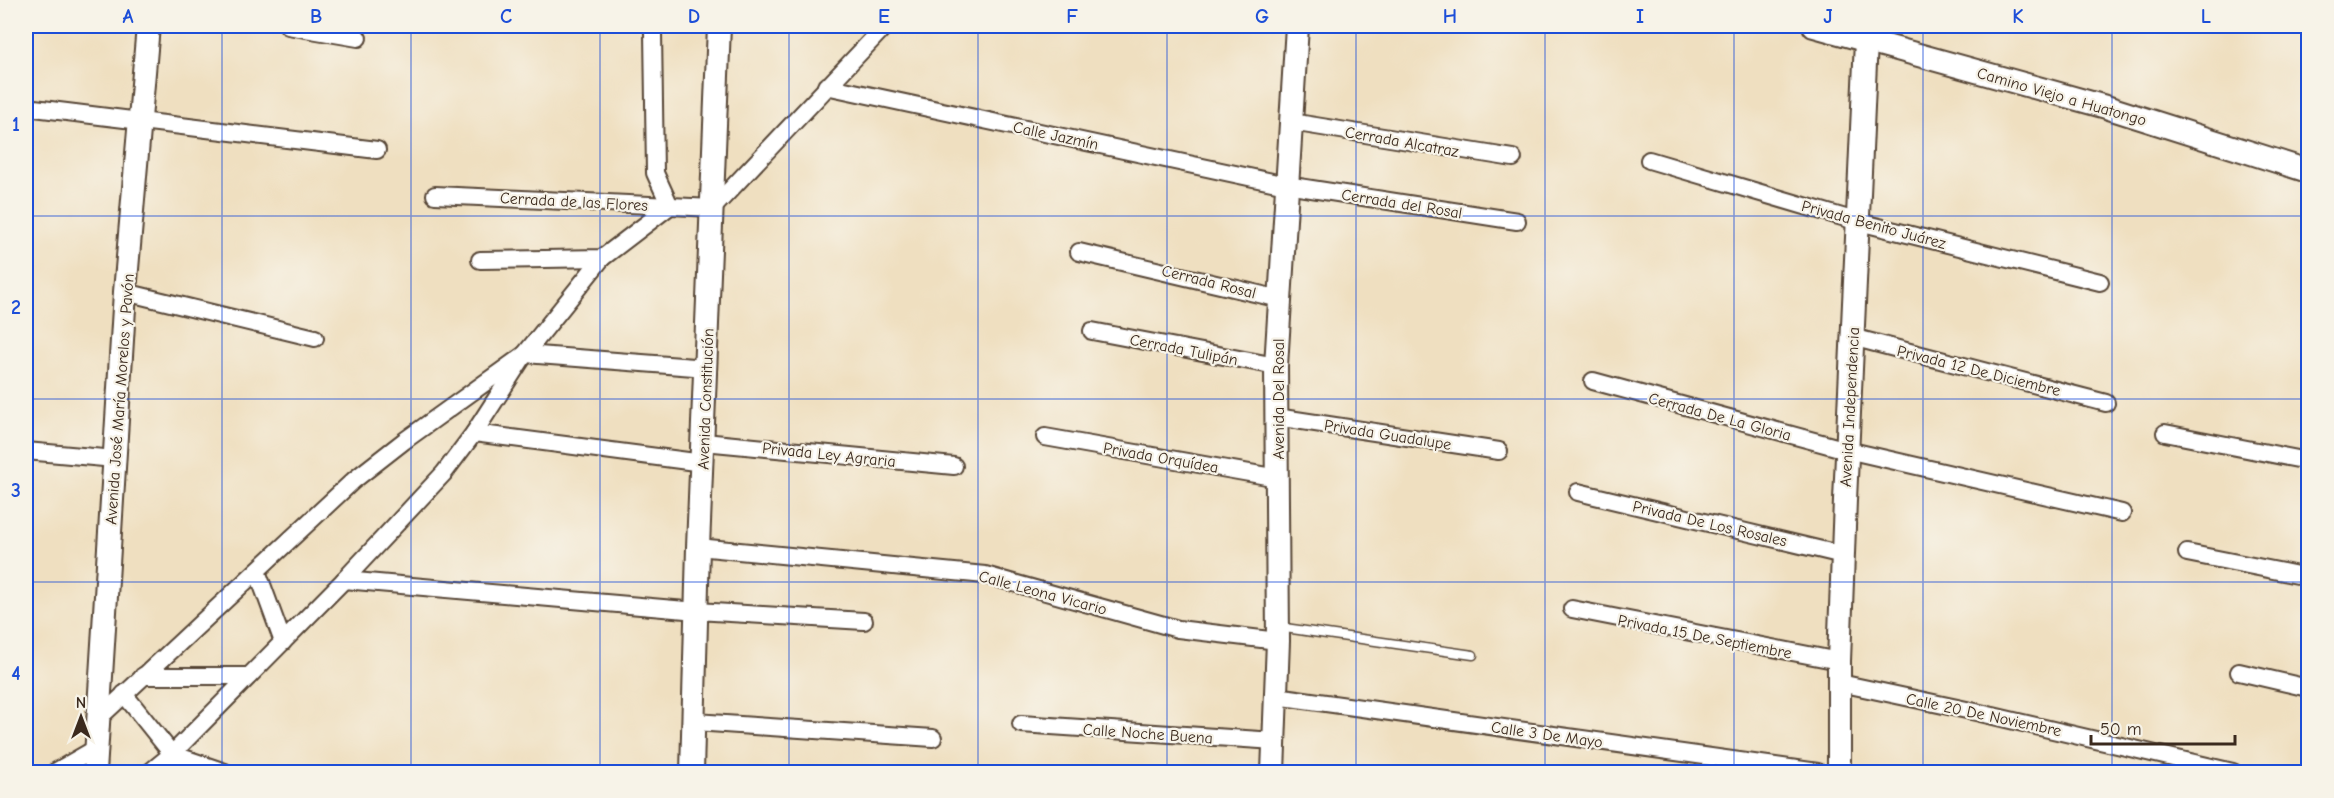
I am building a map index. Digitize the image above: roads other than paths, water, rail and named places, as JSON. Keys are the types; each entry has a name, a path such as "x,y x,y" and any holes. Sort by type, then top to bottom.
{"main road":[{"name":"Avenida José María Morelos y Pavón","path":"95,772 125,292 148,26"},
{"name":"Avenida Constitución","path":"692,772 698,547 704,452 719,26"},
{"name":"Avenida Del Rosal","path":"1273,772 1278,634 1276,366 1298,26"},
{"name":"Camino Viejo a Huatongo","path":"1814,26 1867,33 2308,171"},
{"name":"Avenida Independencia","path":"1839,772 1839,661 1843,555 1867,33"}],"street":[{"path":"288,26 358,38"},
{"path":"713,208 885,26"},
{"path":"150,772 172,754 344,580 444,473 474,433 525,354 602,258 670,206 655,173 653,32"},
{"name":"Calle Jazmín","path":"826,86 1286,185"},
{"path":"26,107 376,150"},
{"name":"Cerrada Alcatraz","path":"1291,122 1513,158"},
{"name":"Privada Benito Juárez","path":"1649,160 1859,222 2100,282"},
{"name":"Cerrada del Rosal","path":"1286,185 1517,221"},
{"name":"Cerrada de las Flores","path":"435,195 713,208"},
{"name":"Cerrada Rosal","path":"1078,252 1138,264 1280,299"},
{"path":"480,260 602,258"},
{"path":"125,292 315,338"},
{"name":"Cerrada Tulipán","path":"1092,331 1276,366"},
{"name":"Privada 12 De Diciembre","path":"1852,338 2106,402"},
{"path":"98,719 354,480 525,354 707,368"},
{"name":"Cerrada De La Gloria","path":"1593,381 1847,450 2122,513"},
{"name":"Privada Guadalupe","path":"1276,417 1499,451"},
{"name":"Privada Ley Agraria","path":"474,433 704,452 954,466"},
{"path":"2165,433 2308,461"},
{"name":"Privada Orquídea","path":"1045,437 1278,478"},
{"path":"26,451 114,459"},
{"name":"Privada De Los Rosales","path":"1578,492 1843,555"},
{"name":"Calle Leona Vicario","path":"698,547 985,574 1178,628 1278,634"},
{"path":"2187,553 2308,577"},
{"path":"257,571 283,642"},
{"path":"344,580 697,611 864,621"},
{"name":"Privada 15 De Septiembre","path":"1572,609 1839,661"},
{"path":"2239,672 2308,688"},
{"path":"143,676 249,676"},
{"name":"Calle 20 De Noviembre","path":"1840,683 2233,772"},
{"path":"124,694 172,754 225,772"},
{"name":"Calle 3 De Mayo","path":"1276,696 1818,772"},
{"path":"694,722 933,738"},
{"name":"Calle Noche Buena","path":"1021,724 1275,741"},
{"path":"55,772 95,749"}],"lane":[{"path":"1278,634 1473,656"}]}
